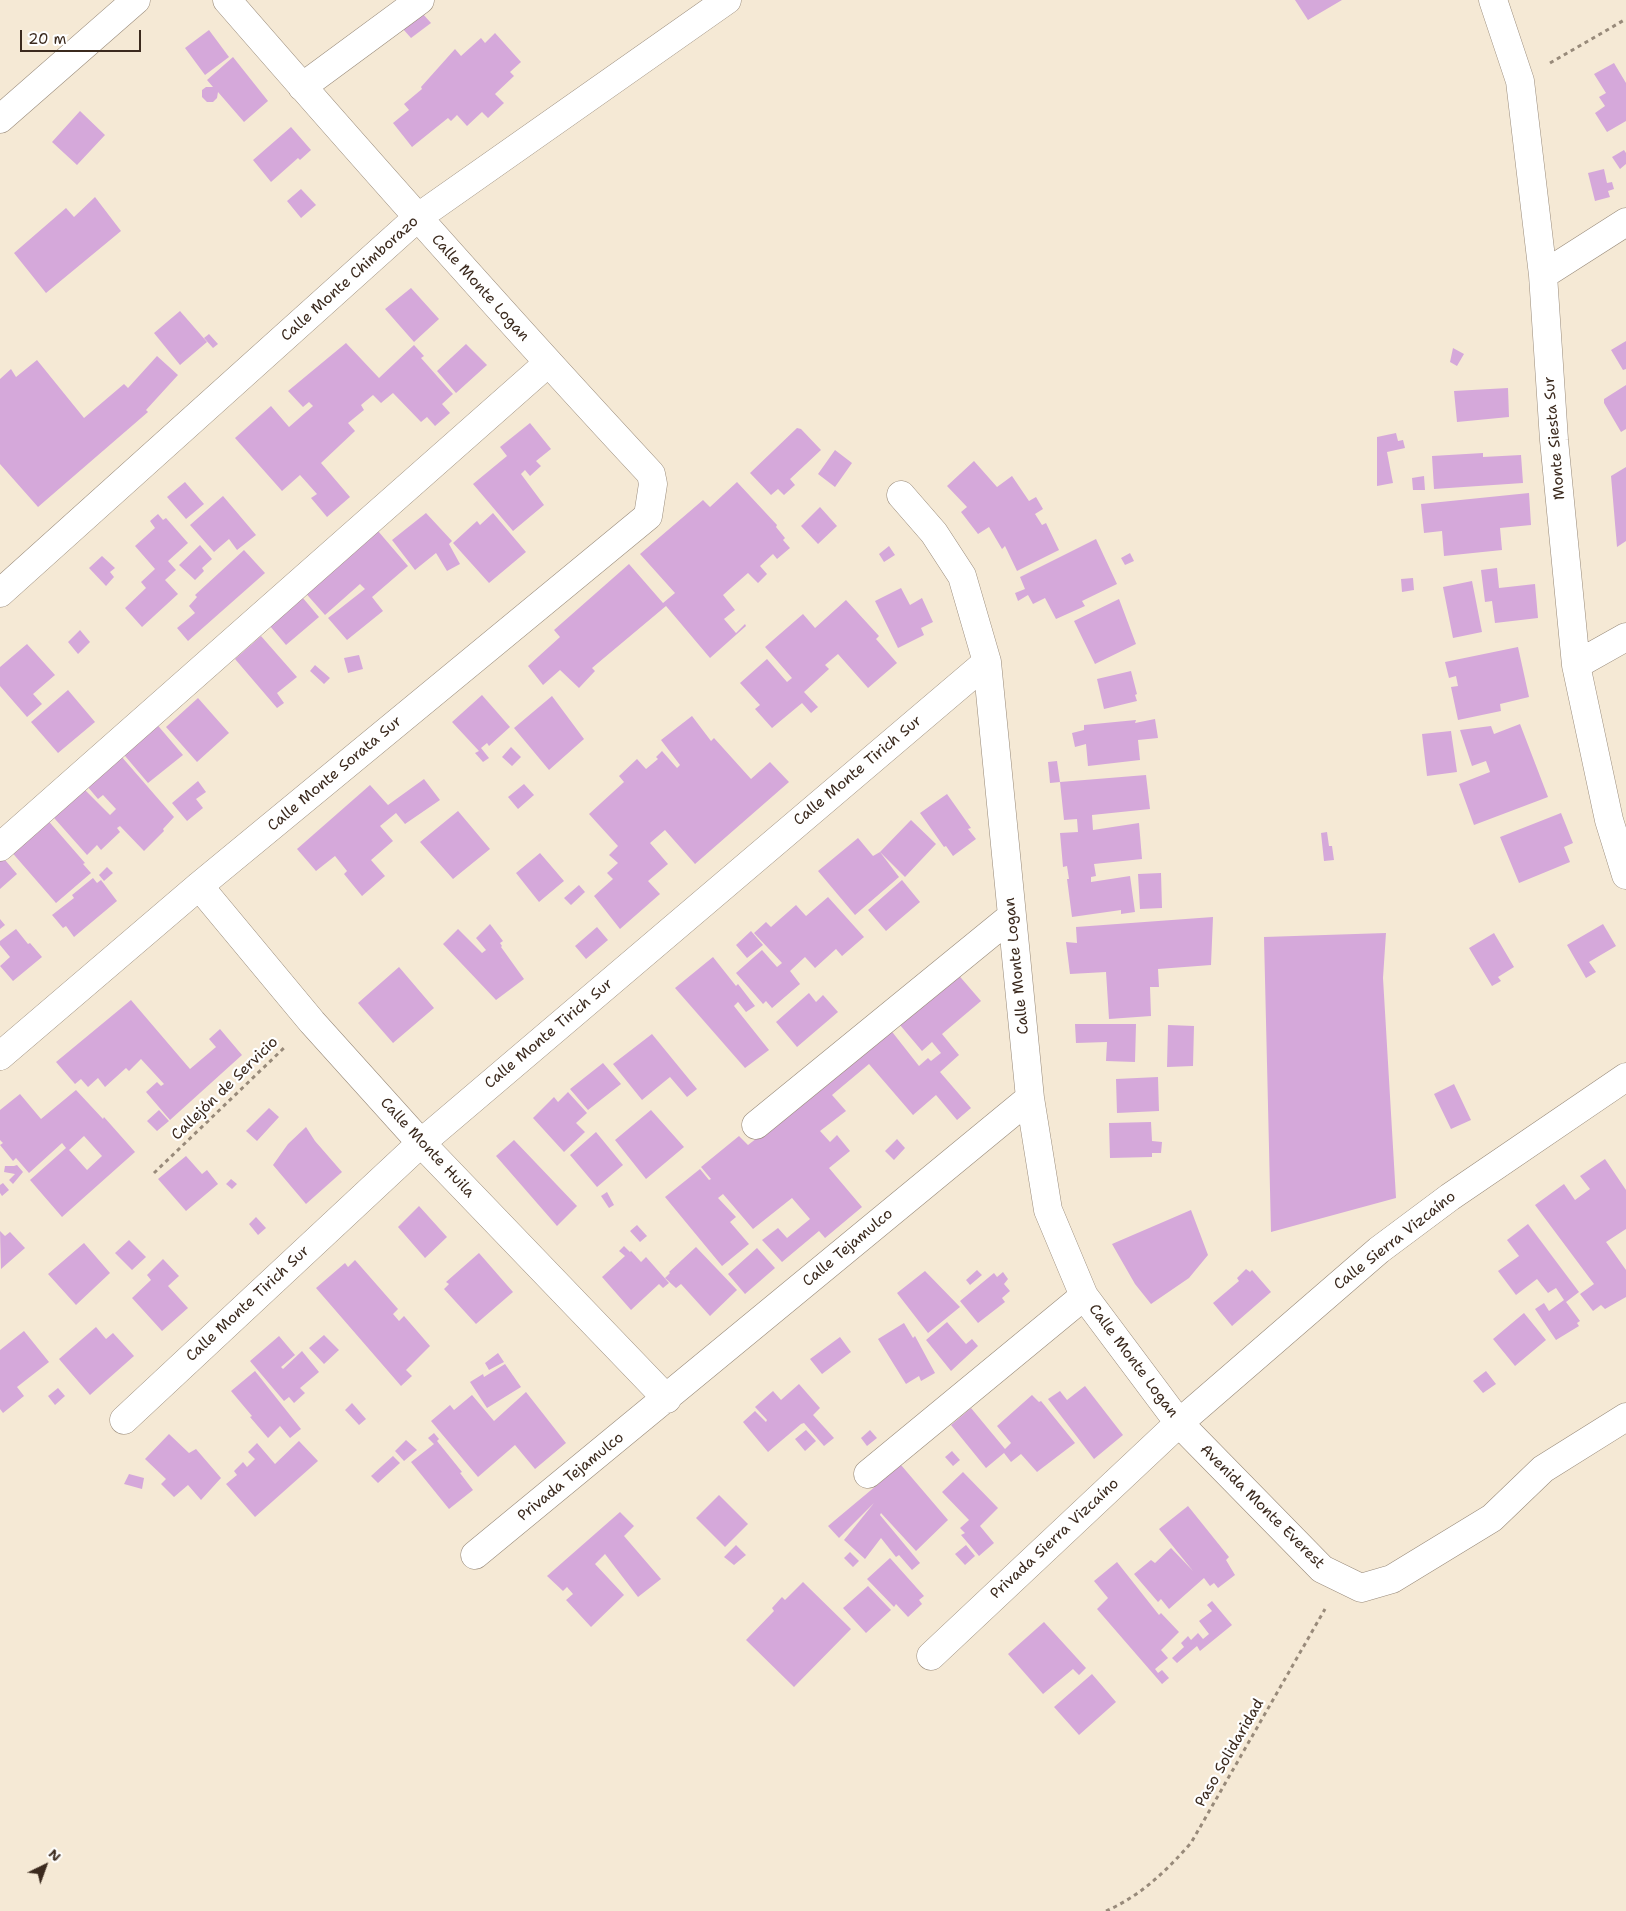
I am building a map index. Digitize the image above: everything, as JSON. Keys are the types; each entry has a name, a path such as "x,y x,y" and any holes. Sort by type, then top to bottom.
{"street":[{"path":"0,119 136,0"},
{"name":"Calle Monte Logan","path":"227,0 417,218 548,364 651,474 654,484"},
{"path":"302,87 420,0"},
{"name":"Calle Monte Chimborazo","path":"0,593 417,218 727,0"},
{"name":"Monte Siesta Sur","path":"1493,0 1520,81 1543,275 1554,440 1576,665 1608,820 1626,875"},
{"path":"1543,275 1626,222"},
{"path":"0,847 548,364"},
{"name":"Calle Monte Sorata Sur","path":"0,1056 199,886 648,516 654,484"},
{"name":"Calle Monte Logan","path":"901,495 934,533 962,576 987,662 1030,1098 1048,1210 1084,1296 1178,1423"},
{"path":"1576,665 1626,636"},
{"name":"Calle Monte Tirich Sur","path":"124,1420 421,1143 987,662"},
{"name":"Calle Monte Huila","path":"199,886 312,1022 421,1143 667,1399"},
{"path":"756,1125 1012,916"},
{"name":"Calle Sierra Vizcaíno","path":"1178,1423 1380,1250 1450,1197 1626,1077"},
{"name":"Calle Tejamulco","path":"667,1399 1030,1098"},
{"path":"868,1474 1084,1296"},
{"name":"Privada Tejamulco","path":"475,1555 667,1399"},
{"name":"Avenida Monte Everest","path":"1178,1423 1322,1570 1343,1578 1361,1588 1392,1579 1492,1518 1543,1469 1626,1417"},
{"name":"Privada Sierra Vizcaíno","path":"931,1656 1178,1423"}],"path":[{"path":"1520,81 1626,19"},
{"name":"Callejón de Servicio","path":"154,1173 312,1022"},
{"name":"Paso Solidaridad","path":"1106,1911 1122,1904 1164,1873 1191,1843 1343,1578"}],"building":[{"path":"1295,0 1342,0 1308,20"},
{"path":"422,13 431,23 411,38 403,29"},
{"path":"209,30 229,57 205,75 185,48"},
{"path":"495,33 521,62 510,72 514,76 495,94 504,103 488,118 482,112 467,126 457,115 451,121 448,118 412,147 393,123 409,110 404,104 422,89 421,87 455,49 461,56 481,38 485,43"},
{"path":"233,57 268,101 244,122 218,92 217,98 213,102 207,102 202,97 202,90 206,87 213,87 207,80"},
{"path":"1614,63 1626,83 1626,121 1607,132 1595,113 1605,106 1599,97 1606,93 1594,74"},
{"path":"80,111 105,135 77,165 52,142"},
{"path":"291,127 311,150 300,160 298,158 271,182 253,160"},
{"path":"1624,150 1626,153 1626,164 1620,169 1612,157"},
{"path":"1604,169 1607,183 1612,182 1614,189 1608,191 1610,197 1595,201 1588,173"},
{"path":"301,189 316,205 301,218 287,201"},
{"path":"95,197 121,231 46,293 14,253 66,208 74,217"},
{"path":"411,288 439,319 414,342 385,309"},
{"path":"180,311 207,342 180,365 154,333"},
{"path":"209,334 218,344 213,348 204,338"},
{"path":"1626,341 1626,369 1623,370 1611,350"},
{"path":"346,343 379,378 414,345 424,356 421,358 453,394 442,404 450,413 435,426 427,417 421,422 393,393 381,403 373,395 361,405 364,410 348,423 355,431 321,463 350,497 327,517 311,498 317,494 300,475 282,491 235,438 271,406 289,427 313,406 309,402 303,407 288,391"},
{"path":"466,344 487,365 456,393 437,371"},
{"path":"1453,348 1464,354 1457,366 1450,362"},
{"path":"157,356 178,375 146,410 148,412 38,507 0,464 0,379 11,369 16,377 37,360 84,418 124,384 128,388"},
{"path":"1626,385 1626,429 1621,432 1604,403 1604,399"},
{"path":"1508,388 1509,417 1457,422 1454,391"},
{"path":"530,423 551,449 536,461 541,466 530,476 525,470 521,474 544,505 513,531 473,484 507,456 500,447"},
{"path":"797,428 801,429 821,450 790,479 795,485 784,495 778,489 771,495 750,473"},
{"path":"1396,433 1398,441 1403,440 1405,448 1387,452 1393,483 1377,486 1377,437"},
{"path":"835,450 852,463 835,487 818,474"},
{"path":"1483,453 1483,457 1521,455 1523,483 1434,489 1432,456"},
{"path":"974,461 997,487 1012,476 1029,501 1036,497 1043,509 1035,514 1042,525 1046,523 1059,550 1017,571 1005,546 1002,549 989,527 978,534 961,512 967,507 947,486"},
{"path":"1626,467 1626,541 1617,547 1611,476"},
{"path":"1424,476 1425,490 1413,490 1412,478"},
{"path":"185,482 204,504 186,519 167,497"},
{"path":"737,482 777,525 776,527 785,538 783,540 790,548 777,559 773,554 760,566 767,574 758,583 748,573 723,595 735,610 724,619 736,633 745,624 746,626 710,658 666,606 592,668 595,671 579,688 560,670 543,685 528,666 560,637 554,630 629,564 663,603 675,593 640,554 703,500 710,507"},
{"path":"1529,493 1531,525 1500,528 1502,550 1444,556 1442,531 1424,533 1421,504"},
{"path":"223,496 256,535 237,550 229,539 214,552 190,525"},
{"path":"820,507 837,526 818,544 801,526"},
{"path":"426,513 452,541 449,544 460,564 447,571 436,553 415,570 392,540"},
{"path":"493,513 526,552 489,583 453,543 477,521 480,525"},
{"path":"158,514 163,520 166,518 188,543 168,561 176,570 165,580 178,594 142,627 125,608 146,588 141,582 155,569 135,546 155,528 150,521"},
{"path":"372,524 408,566 372,597 383,611 347,640 328,618 365,589 360,584 325,615 302,589"},
{"path":"1096,539 1117,584 1082,601 1085,606 1056,619 1045,598 1033,604 1028,595 1018,601 1015,593 1025,589 1020,577"},
{"path":"200,545 212,559 202,568 204,571 195,580 179,565"},
{"path":"889,546 895,555 884,562 879,554"},
{"path":"244,550 265,573 188,641 177,628 195,613 189,606 197,597 195,595"},
{"path":"1130,553 1134,561 1125,565 1121,558"},
{"path":"102,556 115,568 110,572 114,577 106,586 89,568"},
{"path":"1497,568 1499,588 1535,584 1538,618 1495,623 1492,601 1485,602 1481,570"},
{"path":"1413,578 1414,590 1402,592 1401,579"},
{"path":"1472,581 1482,632 1453,638 1443,587"},
{"path":"901,588 910,605 922,598 933,622 921,628 924,635 898,648 875,601"},
{"path":"297,591 319,617 286,645 264,619"},
{"path":"1119,599 1136,644 1095,664 1074,621"},
{"path":"846,600 879,636 876,639 897,663 868,688 838,654 825,665 829,669 804,692 818,707 811,713 802,703 772,728 755,709 760,705 740,683 767,659 787,682 792,678 765,647 803,614 815,628"},
{"path":"80,630 90,642 78,654 68,642"},
{"path":"261,636 297,677 277,693 284,703 277,708 235,659"},
{"path":"27,644 55,675 33,694 42,704 27,717 0,686 0,667"},
{"path":"1518,647 1529,697 1500,704 1501,711 1458,720 1451,687 1458,686 1456,676 1449,678 1445,662"},
{"path":"359,655 363,669 348,673 344,658"},
{"path":"315,665 330,678 324,684 310,671"},
{"path":"1131,671 1137,701 1104,709 1097,679"},
{"path":"68,690 95,722 58,753 31,722"},
{"path":"482,695 510,727 489,746 487,743 481,748 489,758 483,762 475,753 479,751 452,722"},
{"path":"552,696 584,739 549,770 514,728"},
{"path":"198,698 229,733 197,762 166,727"},
{"path":"692,716 711,741 714,738 751,779 770,762 789,782 695,864 665,830 650,843 668,864 648,881 660,894 620,929 594,896 613,879 607,873 618,863 609,855 618,846 589,814 624,782 619,776 637,759 646,769 658,759 656,757 662,751 677,768 680,765 661,740"},
{"path":"1155,719 1158,738 1138,740 1140,760 1088,766 1086,744 1075,747 1072,733 1084,730 1084,725 1136,720 1135,723"},
{"path":"154,721 183,755 148,783 120,750"},
{"path":"1520,724 1548,797 1474,825 1459,784 1490,772 1486,761 1472,766 1460,730 1491,726 1494,734"},
{"path":"1451,731 1457,772 1427,776 1422,734"},
{"path":"511,747 521,757 512,766 502,757"},
{"path":"114,748 174,817 163,829 164,831 144,851 120,826 117,828 120,832 101,850 97,845 87,855 47,810 78,783 110,815 116,809 103,795 98,799 81,779"},
{"path":"1057,761 1060,782 1050,783 1048,762"},
{"path":"1146,775 1150,809 1092,815 1093,830 1139,823 1142,859 1094,864 1096,876 1091,877 1091,882 1130,876 1135,912 1121,914 1121,910 1072,917 1067,879 1069,879 1067,866 1063,867 1060,833 1078,832 1077,819 1064,820 1060,782"},
{"path":"424,779 440,800 405,824 396,813 380,826 393,841 371,860 385,876 362,896 344,874 347,871 335,856 316,871 297,849 370,785 388,805"},
{"path":"198,781 206,792 196,799 203,808 187,821 172,803"},
{"path":"524,784 534,795 518,809 508,797"},
{"path":"947,794 971,828 968,829 976,839 953,856 946,846 944,847 920,813"},
{"path":"458,811 490,849 453,879 420,842"},
{"path":"1561,813 1573,843 1564,847 1570,862 1519,883 1500,837"},
{"path":"45,817 85,863 83,864 91,873 56,903 9,849"},
{"path":"911,820 936,844 905,877 880,852"},
{"path":"1327,832 1334,860 1324,861 1321,833"},
{"path":"858,838 873,856 880,852 899,877 855,915 818,871"},
{"path":"540,853 564,881 539,902 516,873"},
{"path":"0,854 17,874 0,889"},
{"path":"107,867 113,873 104,881 99,875"},
{"path":"1161,873 1162,908 1140,909 1138,874"},
{"path":"93,878 97,883 101,880 117,901 74,937 66,926 63,928 52,915 74,898 72,895"},
{"path":"902,880 920,902 886,931 868,910"},
{"path":"579,885 585,892 571,905 564,898"},
{"path":"828,897 864,937 842,956 836,949 815,968 805,957 790,971 800,984 772,1008 766,1001 763,1004 736,973 762,950 777,967 782,963 754,933 766,922 771,927 796,905 806,916"},
{"path":"1213,917 1211,965 1158,969 1159,987 1150,987 1151,1016 1109,1019 1106,972 1070,974 1066,942 1077,943 1076,927"},
{"path":"0,919 5,925 0,929"},
{"path":"490,924 503,941 500,943 501,947 524,979 496,1000 443,944 458,929 482,953 486,950 476,938"},
{"path":"1603,924 1616,946 1589,962 1596,972 1586,978 1567,945"},
{"path":"597,927 608,940 586,959 575,946"},
{"path":"16,929 42,957 13,981 0,966 10,957 0,945 0,941"},
{"path":"751,931 763,945 747,958 736,945"},
{"path":"1386,933 1383,978 1396,1198 1271,1232 1264,937"},
{"path":"1494,933 1514,967 1498,977 1501,981 1492,986 1469,948"},
{"path":"713,957 755,1006 746,1012 738,1002 734,1006 769,1050 745,1068 675,988"},
{"path":"949,964 981,1001 942,1034 959,1055 940,1072 971,1108 957,1120 936,1095 913,1115 869,1064 832,1095 846,1111 820,1131 830,1142 837,1135 850,1151 829,1168 862,1207 825,1238 819,1231 782,1262 762,1240 778,1228 787,1238 810,1219 792,1198 753,1229 723,1194 718,1198 736,1217 730,1222 749,1244 722,1266 665,1197 700,1169 709,1180 711,1179 701,1167 739,1136 748,1145 784,1117 882,1019 919,1066 928,1058 931,1061 941,1053 932,1042 922,1051 889,1012"},
{"path":"399,967 434,1008 393,1043 358,1003"},
{"path":"809,993 816,1002 823,995 838,1012 797,1047 776,1022"},
{"path":"131,1000 190,1069 216,1047 209,1039 220,1029 242,1055 170,1120 146,1092 157,1082 161,1086 164,1084 141,1059 129,1071 126,1068 105,1087 98,1078 88,1087 81,1079 75,1084 56,1062"},
{"path":"1075,1024 1136,1024 1135,1062 1106,1061 1107,1042 1076,1043"},
{"path":"1168,1025 1194,1026 1193,1066 1167,1067"},
{"path":"652,1034 697,1089 687,1097 670,1077 642,1100 613,1064"},
{"path":"603,1063 621,1084 588,1110 570,1089"},
{"path":"1158,1077 1159,1111 1117,1113 1116,1079"},
{"path":"1454,1084 1471,1120 1451,1129 1434,1094"},
{"path":"76,1090 103,1119 104,1117 135,1152 62,1217 30,1180 66,1148 62,1143 29,1173 16,1158 13,1161 0,1145 3,1143 0,1140 0,1110 20,1094 41,1119","holes":["84,1136 102,1156 87,1170 69,1150"]},
{"path":"568,1092 587,1113 576,1123 585,1132 564,1152 533,1118 554,1097 558,1102"},
{"path":"269,1108 279,1117 257,1141 246,1131"},
{"path":"159,1110 169,1121 157,1131 147,1121"},
{"path":"651,1110 684,1147 646,1179 615,1140"},
{"path":"1151,1122 1152,1141 1162,1142 1161,1153 1152,1153 1152,1157 1110,1158 1109,1123"},
{"path":"306,1127 315,1141 342,1172 306,1204 273,1165 288,1144"},
{"path":"596,1132 623,1165 597,1187 570,1155"},
{"path":"897,1139 905,1148 894,1160 885,1151"},
{"path":"514,1140 577,1206 557,1226 496,1156"},
{"path":"186,1156 202,1174 207,1170 218,1184 186,1211 158,1179"},
{"path":"1605,1159 1626,1190 1626,1229 1606,1242 1626,1270 1626,1297 1605,1309 1601,1305 1593,1311 1580,1294 1594,1284 1535,1205 1564,1184 1575,1200 1590,1189 1580,1176"},
{"path":"17,1165 23,1172 13,1184 9,1180 15,1174 4,1172 5,1166"},
{"path":"231,1179 237,1184 232,1189 226,1184"},
{"path":"3,1183 9,1190 2,1196 0,1185"},
{"path":"607,1192 614,1205 609,1208 601,1196"},
{"path":"419,1206 447,1237 425,1258 398,1227"},
{"path":"1191,1210 1208,1255 1189,1278 1151,1304 1135,1284 1112,1244"},
{"path":"256,1217 266,1228 258,1235 249,1224"},
{"path":"1528,1224 1579,1292 1566,1302 1580,1321 1577,1323 1579,1326 1556,1340 1535,1309 1544,1303 1549,1311 1564,1300 1556,1288 1548,1293 1537,1279 1516,1295 1498,1271 1519,1256 1507,1240"},
{"path":"637,1225 647,1236 640,1242 630,1231"},
{"path":"0,1231 5,1236 10,1232 25,1248 1,1269"},
{"path":"129,1240 146,1257 132,1270 115,1253"},
{"path":"84,1243 110,1273 76,1305 48,1274"},
{"path":"624,1246 641,1262 646,1257 669,1283 663,1288 659,1284 631,1310 602,1277 625,1256 619,1251"},
{"path":"696,1247 737,1290 710,1316 681,1284 676,1288 665,1278"},
{"path":"757,1248 775,1268 745,1294 728,1274"},
{"path":"479,1253 513,1292 476,1324 444,1289 449,1284 446,1282"},
{"path":"163,1259 179,1276 168,1286 188,1308 162,1331 132,1298 151,1280 147,1275"},
{"path":"355,1260 398,1309 393,1314 399,1321 404,1316 430,1346 406,1370 412,1376 401,1386 316,1288 345,1263 348,1267"},
{"path":"1246,1269 1250,1272 1252,1270 1271,1292 1232,1326 1213,1303 1239,1281 1237,1278"},
{"path":"977,1270 982,1275 970,1285 966,1280"},
{"path":"925,1271 960,1307 928,1333 897,1293"},
{"path":"1003,1272 1008,1279 1004,1284 1010,1291 1002,1298 1005,1302 978,1323 960,1301 994,1273 997,1277"},
{"path":"1524,1313 1546,1340 1515,1366 1493,1339"},
{"path":"947,1322 966,1344 972,1339 978,1346 951,1371 926,1340"},
{"path":"904,1323 913,1338 915,1336 935,1373 921,1381 919,1376 906,1384 878,1339"},
{"path":"96,1327 106,1339 113,1333 134,1356 90,1395 59,1359"},
{"path":"24,1331 49,1362 17,1387 24,1396 3,1413 0,1409 0,1350"},
{"path":"324,1335 339,1350 324,1364 309,1348"},
{"path":"279,1336 295,1355 281,1367 283,1369 302,1351 319,1372 300,1388 305,1393 294,1403 289,1397 284,1401 250,1361"},
{"path":"840,1337 851,1352 822,1374 810,1359"},
{"path":"498,1353 504,1362 489,1370 485,1363"},
{"path":"505,1364 521,1387 487,1408 470,1382 483,1374 484,1377"},
{"path":"255,1371 301,1429 290,1438 280,1426 268,1438 231,1391"},
{"path":"1486,1371 1496,1384 1483,1393 1473,1381"},
{"path":"799,1384 820,1408 813,1415 834,1438 824,1446 804,1423 768,1452 743,1422 755,1411 766,1422 767,1420 755,1407 773,1391 781,1400"},
{"path":"1085,1386 1123,1435 1094,1459 1048,1399 1060,1391 1067,1400"},
{"path":"58,1388 65,1396 55,1405 48,1396"},
{"path":"526,1392 566,1443 535,1469 515,1445 478,1477 431,1421 450,1405 454,1410 472,1395 494,1421"},
{"path":"1032,1395 1039,1402 1041,1401 1075,1443 1037,1472 1021,1454 1011,1462 1004,1453 986,1468 951,1425 971,1408 1005,1449 1011,1443 997,1426"},
{"path":"352,1403 366,1419 359,1425 345,1410"},
{"path":"806,1430 816,1441 805,1451 795,1439"},
{"path":"870,1430 877,1438 867,1446 861,1438"},
{"path":"434,1433 439,1439 437,1441 462,1472 460,1473 473,1490 449,1509 411,1462 434,1444 428,1438"},
{"path":"169,1434 189,1453 196,1449 221,1478 201,1500 188,1485 174,1497 161,1484 166,1479 145,1459"},
{"path":"406,1440 417,1450 404,1461 395,1451"},
{"path":"299,1441 318,1461 255,1517 226,1484 237,1475 234,1471 243,1462 247,1467 255,1459 248,1452 257,1443 275,1464"},
{"path":"952,1451 960,1460 953,1466 945,1457"},
{"path":"393,1456 400,1463 378,1483 371,1476"},
{"path":"901,1465 948,1520 916,1551 881,1513 880,1515 920,1563 912,1570 899,1555 896,1557 881,1538 865,1559 844,1540 874,1503 839,1538 828,1526"},
{"path":"963,1472 998,1508 980,1526 994,1543 979,1556 961,1535 965,1533 960,1528 969,1520 942,1492"},
{"path":"129,1474 144,1478 142,1489 124,1484"},
{"path":"719,1495 748,1524 725,1547 696,1518"},
{"path":"1188,1506 1229,1557 1226,1560 1235,1575 1218,1588 1214,1583 1210,1586 1204,1578 1169,1609 1161,1599 1158,1602 1134,1574 1151,1560 1155,1563 1171,1548 1193,1571 1159,1529"},
{"path":"620,1512 634,1526 624,1536 661,1579 638,1597 605,1554 595,1564 624,1595 591,1627 566,1600 573,1594 567,1587 563,1591 547,1576"},
{"path":"736,1545 746,1555 734,1565 724,1557"},
{"path":"966,1545 975,1556 965,1565 955,1554"},
{"path":"850,1552 859,1561 853,1567 844,1558"},
{"path":"890,1558 924,1596 919,1600 922,1604 908,1617 896,1604 894,1607 867,1579"},
{"path":"1117,1562 1159,1615 1161,1613 1179,1632 1161,1650 1168,1658 1155,1669 1158,1673 1162,1670 1169,1678 1162,1684 1097,1609 1108,1598 1094,1581"},
{"path":"803,1582 851,1629 794,1687 746,1640 774,1611 772,1608 782,1597 785,1600"},
{"path":"868,1586 891,1610 866,1633 843,1608"},
{"path":"1212,1601 1232,1625 1200,1651 1197,1646 1177,1663 1172,1658 1184,1647 1181,1643 1188,1636 1191,1640 1198,1633 1203,1639 1209,1634 1199,1621 1212,1611 1207,1605"},
{"path":"1044,1622 1086,1668 1079,1675 1073,1669 1043,1694 1008,1654"},
{"path":"1092,1674 1116,1702 1079,1735 1054,1707"}]}
